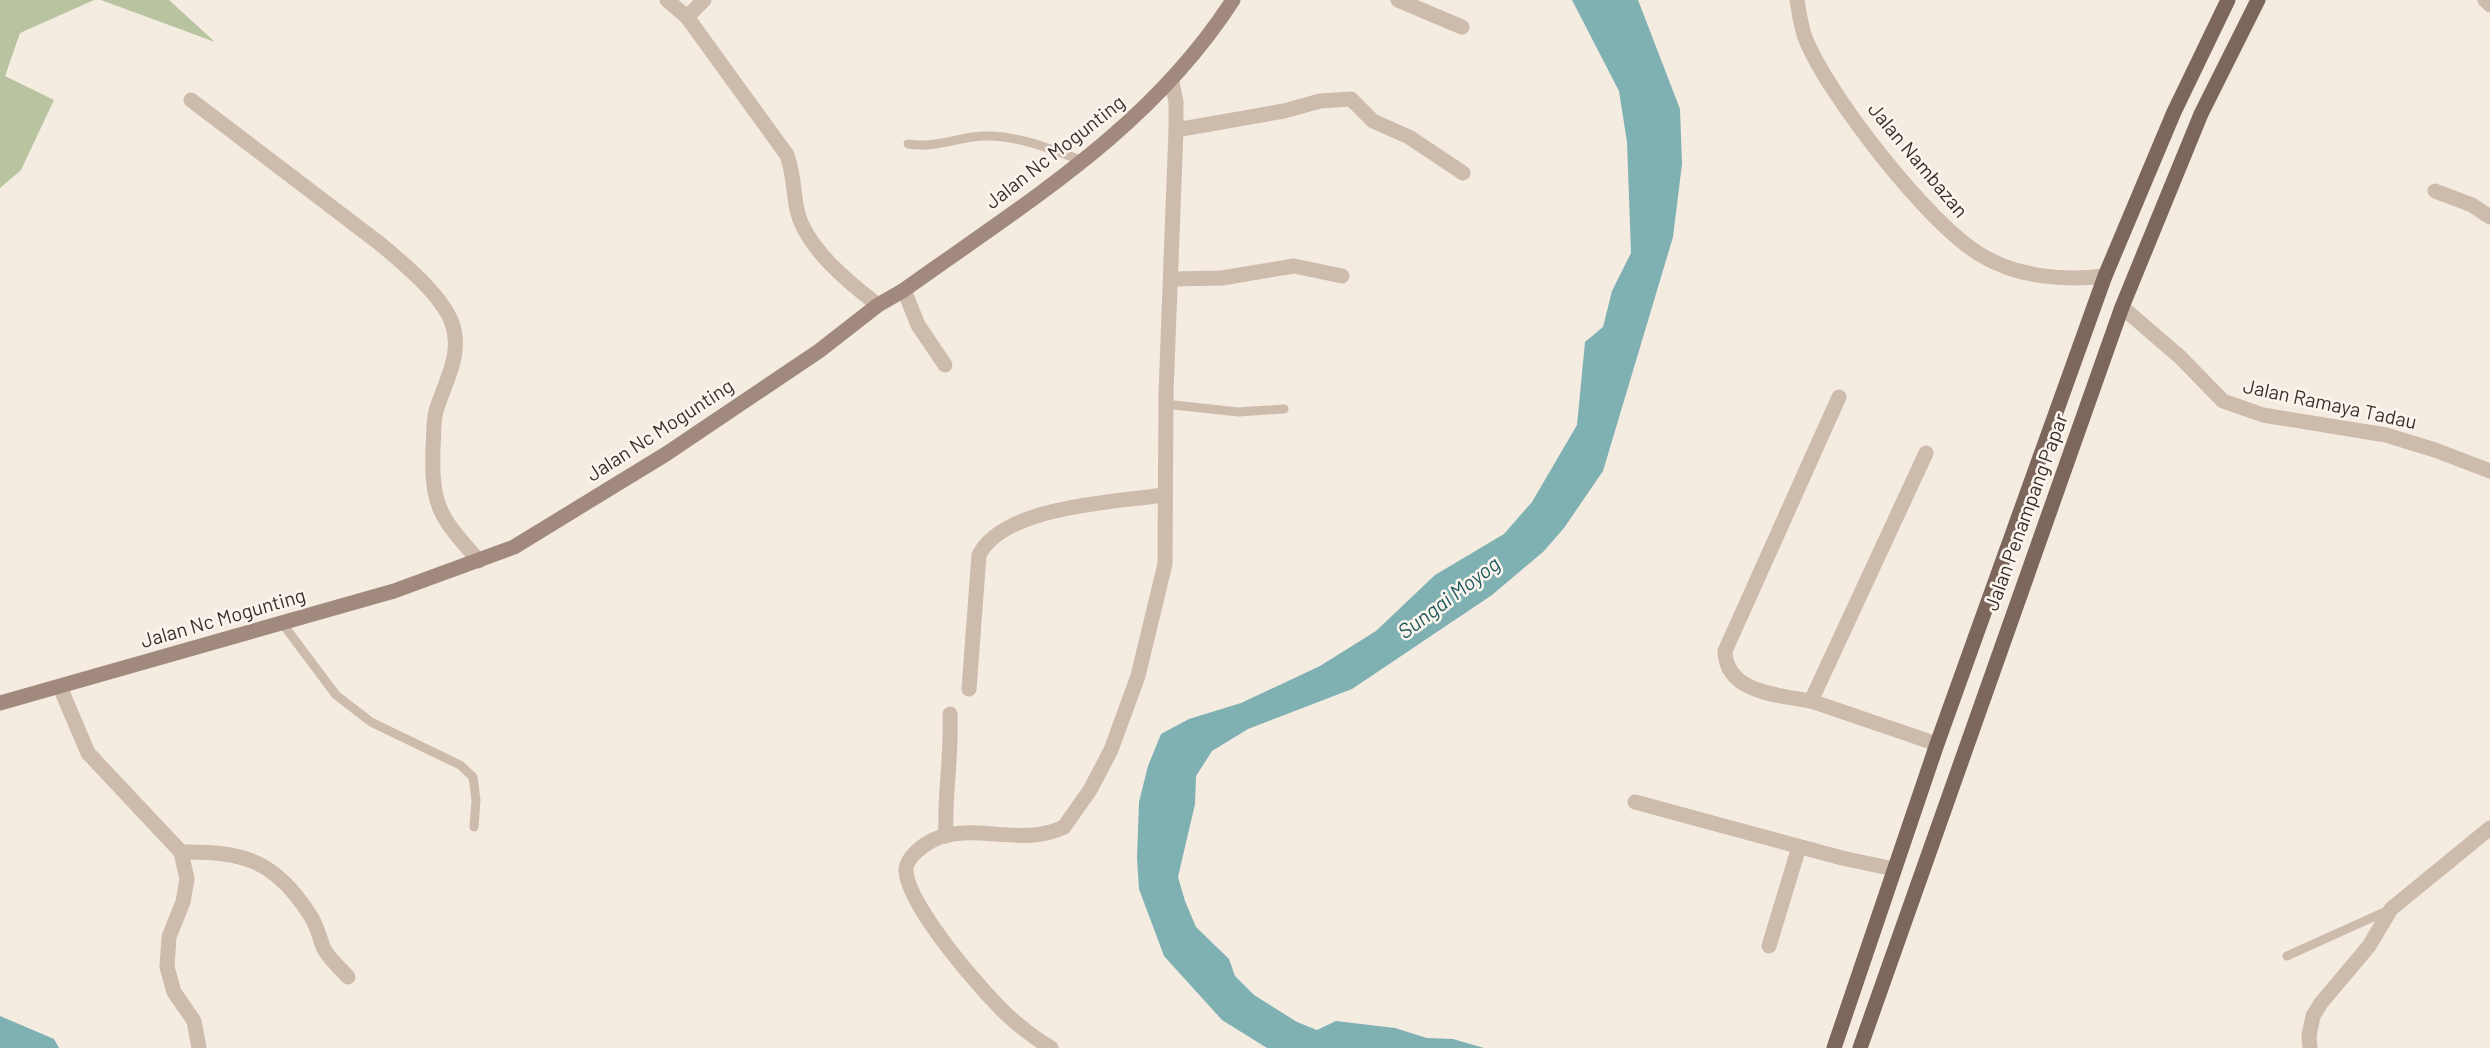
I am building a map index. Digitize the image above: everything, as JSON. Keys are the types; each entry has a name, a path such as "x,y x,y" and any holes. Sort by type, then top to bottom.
{"main road":[{"name":"Jalan Penampang Papar","path":"1834,1048 1937,744 2105,276 2174,112 2228,0"},
{"name":"Jalan Penampang Papar","path":"1860,1048 2122,307 2201,114 2258,0"}],"street":[{"path":"667,0 687,17 788,154 794,176 797,210 804,230 843,279 878,305"},
{"path":"687,17 704,0"},
{"name":"Jalan Nc Mogunting","path":"0,703 415,585 514,547 666,454 819,351 878,305 904,290 1083,161 1172,82 1233,0"},
{"path":"1398,0 1461,27"},
{"name":"Jalan Nambazan","path":"1797,0 1806,40 1838,94 1896,173 1954,236 1983,257 2009,268 2058,278 2105,276"},
{"path":"2485,0 2490,5"},
{"path":"1051,1048 1006,1014 958,959 915,898 907,878 906,867 910,858 933,840 946,836 1024,837 1054,832 1064,827 1090,790 1111,750 1138,676 1165,564 1166,404 1176,130 1176,102 1172,82"},
{"path":"191,99 379,243 405,265 442,305 452,322 456,339 456,359 435,414 432,472 437,501 448,527 479,561"},
{"path":"1176,130 1284,111 1320,101 1351,99 1373,121 1409,137 1463,173"},
{"path":"2435,191 2472,205 2490,217"},
{"path":"1171,279 1222,278 1294,266 1342,276"},
{"path":"904,290 918,325 945,365"},
{"name":"Jalan Ramaya Tadau","path":"2122,307 2180,357 2207,388 2223,401 2263,415 2386,435 2490,471"},
{"path":"1839,398 1725,651 1726,665 1735,680 1763,691 1811,701 1937,744"},
{"path":"1811,701 1926,453"},
{"path":"969,689 979,555 986,540 1009,526 1054,511 1164,495"},
{"path":"60,687 88,753 181,852 188,879 183,902 170,937 167,966 174,992 194,1021 199,1048"},
{"path":"946,836 944,807 951,736 950,714"},
{"path":"1635,802 1799,847 1894,868"},
{"path":"2310,1048 2309,1036 2313,1016 2321,1003 2369,946 2391,909 2490,828"},
{"path":"1769,946 1799,847"},
{"path":"181,852 209,852 263,864 279,876 310,915 328,955 348,977"}],"lane":[{"path":"908,144 924,147 974,137 994,136 1032,142 1083,161"},
{"path":"1166,404 1238,412 1284,409"},
{"path":"282,623 336,695 371,722 460,765 473,777 476,800 474,827"},
{"path":"2287,956 2391,909"}],"green space":[{"path":"0,0 94,0 20,33 5,76 54,100 21,170 0,188"},
{"path":"101,0 169,0 215,42"}],"water":[{"name":"Sungai Moyog","path":"1572,0 1638,0 1680,109 1682,164 1673,237 1603,471 1564,528 1544,551 1492,595 1352,689 1248,729 1212,751 1196,776 1195,804 1178,877 1196,927 1229,959 1235,976 1254,995 1297,1022 1317,1030 1336,1021 1395,1028 1427,1038 1453,1039 1484,1048 1267,1048 1222,1020 1164,956 1139,889 1137,858 1139,802 1148,766 1161,734 1189,719 1241,703 1320,666 1376,631 1435,575 1504,534 1532,502 1577,425 1585,342 1603,327 1612,291 1631,253 1627,142 1619,91"},
{"path":"0,1016 54,1039 59,1048 0,1048"}]}
